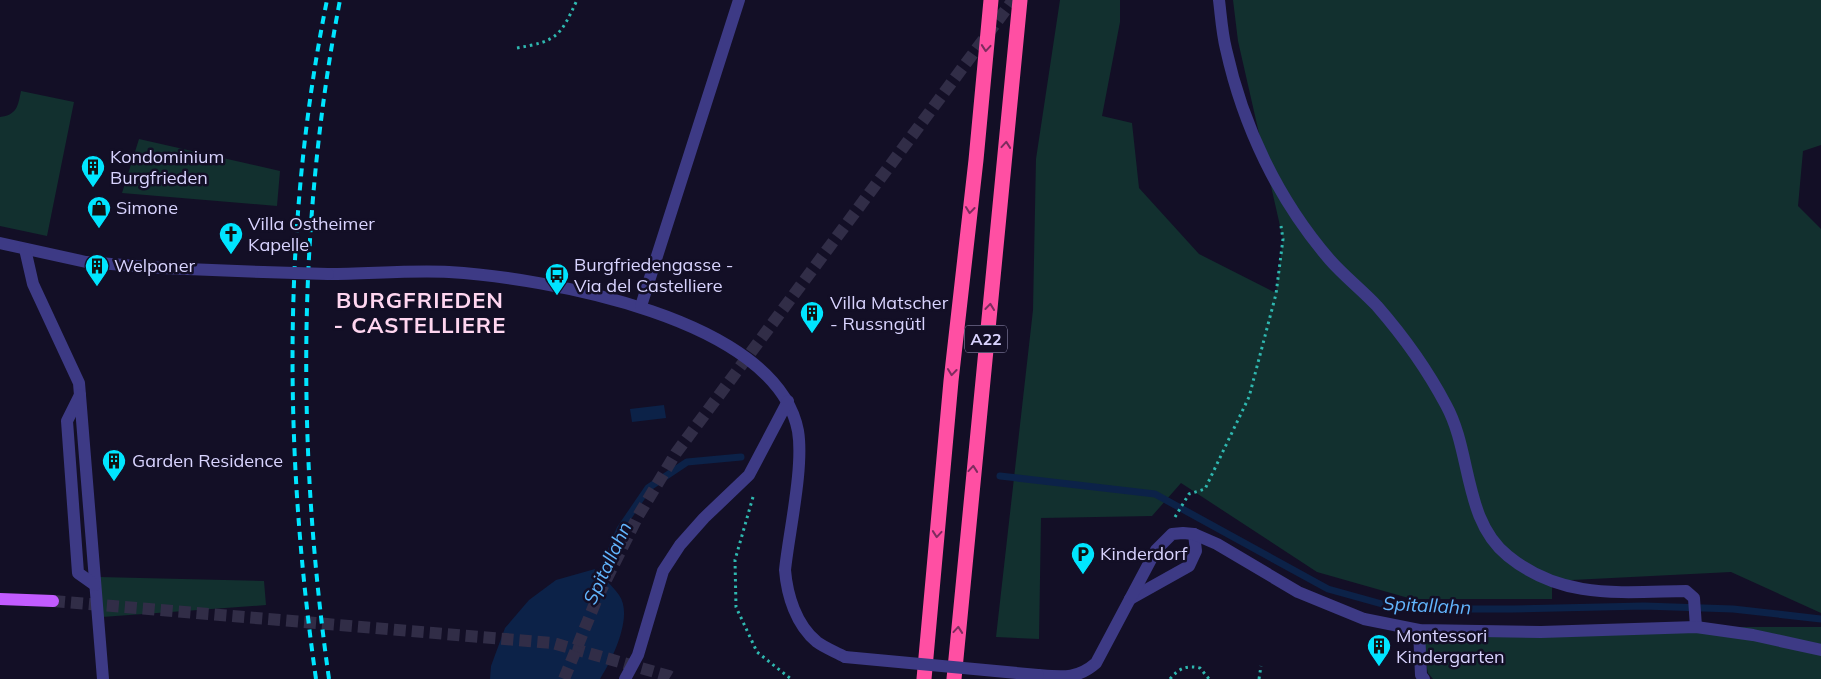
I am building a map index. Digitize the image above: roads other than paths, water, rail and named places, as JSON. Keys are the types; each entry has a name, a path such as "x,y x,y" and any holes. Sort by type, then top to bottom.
{"highway":[{"name":"A22","path":"924,679 951,381 975,170 991,0"},
{"name":"A22","path":"954,679 1020,0"}],"main road":[{"path":"0,599 53,601"}],"street":[{"path":"641,306 739,0"},
{"path":"1219,0 1225,48 1247,123 1274,178 1305,229 1330,261 1376,305 1420,360 1448,407 1464,449 1476,507 1489,536 1507,556 1538,577 1574,590 1615,592 1686,591 1694,598 1696,622"},
{"path":"0,243 96,262 162,268 328,274 447,272 514,278 583,291 641,306 717,339 762,370 788,401 798,431 798,464 785,570 786,587 800,622 817,641 845,656 1075,678 1086,673 1096,663 1156,550 1172,534 1194,534 1217,544 1298,592 1364,619 1419,630 1541,632 1696,622 1821,650"},
{"path":"25,249 33,284 79,383 103,679"},
{"path":"80,395 67,421 78,574 95,585"},
{"path":"625,679 638,654 663,571 680,544 749,475 788,401"},
{"path":"1130,599 1189,566 1196,551 1194,534"},
{"path":"1419,630 1422,675 1424,679"}],"water":[{"path":"664,405 666,418 632,422 630,409"},
{"path":"595,569 619,595 623,604 624,614 620,638 600,679 490,679 491,666 505,628 529,600 556,580"}],"waterway":[{"name":"Spitallahn","path":"597,584 620,529 648,488 687,462 741,457"},
{"name":"Spitallahn","path":"1000,476 1155,494 1328,589 1382,604 1454,609 1644,606 1733,609 1821,619"}],"tunnel":[{"path":"564,679 598,596 638,516 676,453 1013,0"},
{"path":"53,601 553,643 674,679"}],"railway":[{"path":"316,679 305,595 298,510 294,425 293,339 295,254 302,169 312,84 327,0"},
{"path":"329,679 311,509 306,339 309,254 316,169 326,84 340,0"}],"place":[{"name":"Kondominium Burgfrieden","path":"93,188"},
{"name":"Simone","path":"99,229"},
{"name":"Villa Ostheimer Kapelle","path":"231,255"},
{"name":"Welponer","path":"97,287"},
{"name":"Burgfriedengasse - Via del Castelliere","path":"557,296"},
{"name":"Villa Matscher - Russngütl","path":"812,334"},
{"name":"Garden Residence","path":"114,482"},
{"name":"Kinderdorf","path":"1083,575"},
{"name":"Montessori Kindergarten","path":"1379,667"}],"district":[{"name":"BURGFRIEDEN - CASTELLIERE","path":"420,312"}]}
